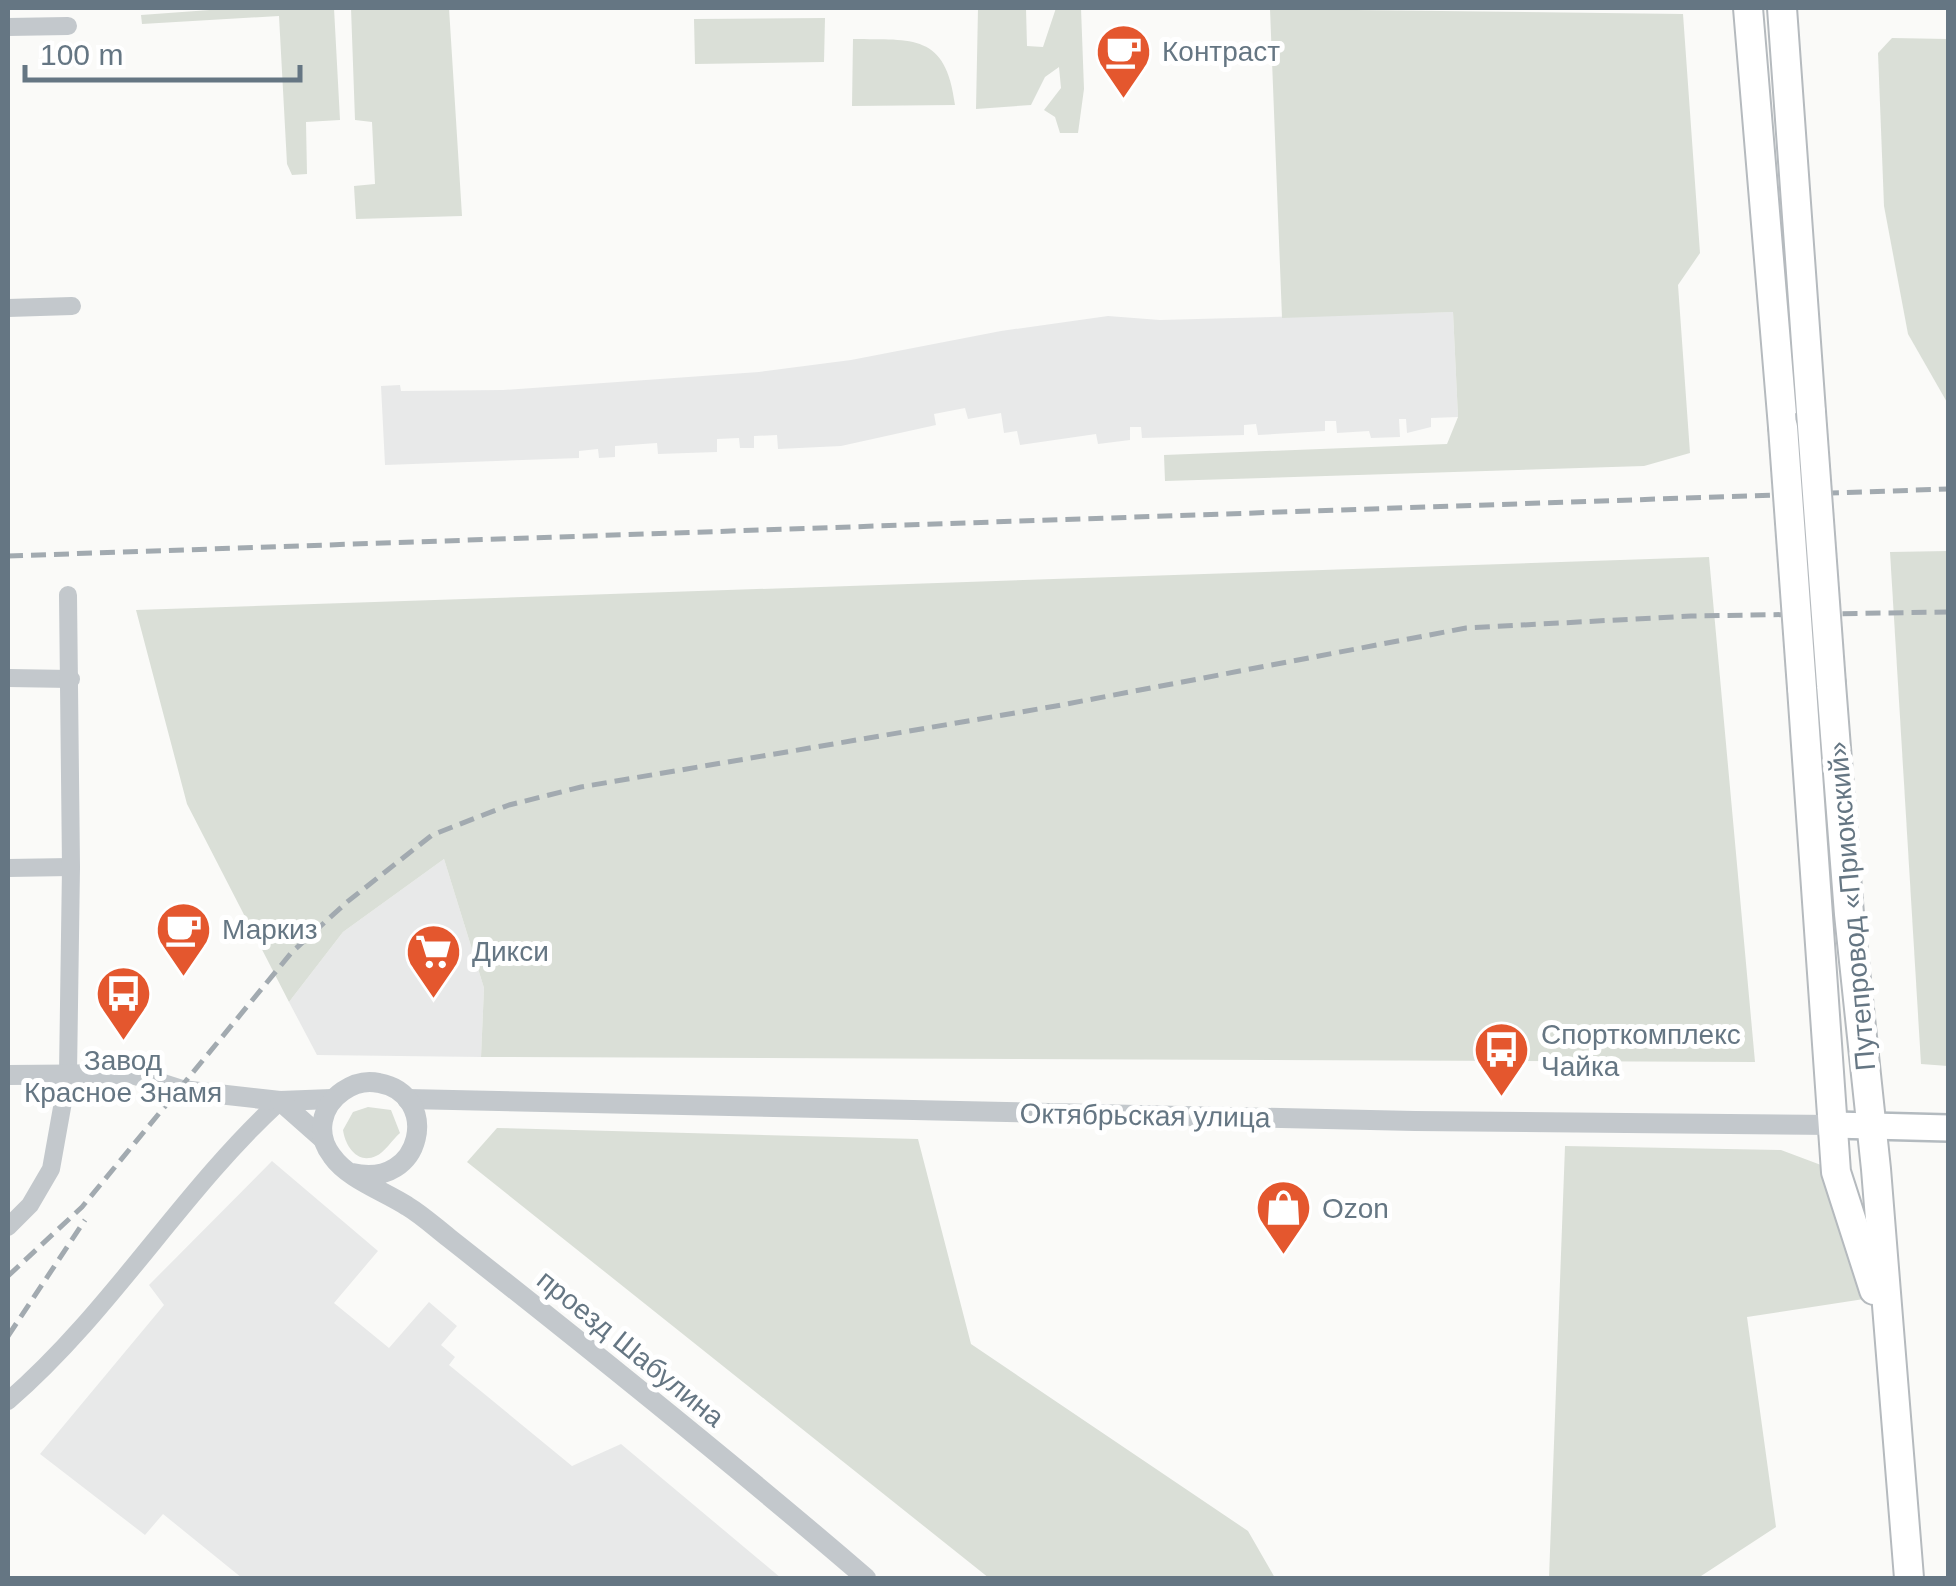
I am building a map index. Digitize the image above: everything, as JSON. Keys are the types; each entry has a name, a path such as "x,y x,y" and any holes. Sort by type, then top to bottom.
{"main road":[{"name":"Путепровод «Приокский»","path":"1748,8 1834,1124"},
{"name":"Путепровод «Приокский»","path":"1782,8 1848,914 1872,1128"},
{"name":"Октябрьская улица","path":"1834,1124 1948,1128"},
{"path":"1834,1124 1836,1172 1888,1334"},
{"path":"1872,1128 1910,1578"}],"street":[{"path":"8,28 68,26"},
{"path":"8,308 72,306"},
{"path":"8,1227 30,1205 51,1169 68,1074 72,866 68,596"},
{"path":"8,678 71,679"},
{"path":"8,868 72,866"},
{"path":"8,1075 132,1074 182,1090 280,1101 332,1099"},
{"path":"324,1139 324,1111 332,1099 349,1087 364,1082 380,1083 407,1099 418,1128 416,1143 398,1168 368,1177 352,1173"},
{"name":"Октябрьская улица","path":"407,1099 1395,1121 1834,1124"},
{"path":"418,1128 432,1113 456,1100"},
{"path":"8,1401 114,1293 246,1132 280,1101"},
{"name":"проезд Шабулина","path":"280,1101 324,1139 329,1153 352,1173 410,1207 652,1398 866,1578"},
{"path":"398,1168 400,1199 410,1207"},
{"path":"8,1204 30,1205"}],"shaded area":[{"path":"237,8 334,8 340,120 306,122 307,174 292,175 287,164 279,16 142,24 141,15"},
{"path":"351,8 449,8 462,216 356,219 354,186 375,184 372,122 355,120"},
{"path":"978,8 1026,8 1027,46 1043,47 1056,8 1081,8 1084,89 1078,133 1060,133 1055,117 1044,110 1061,88 1059,67 1045,77 1031,105 976,109"},
{"path":"1270,9 1683,14 1700,253 1678,285 1690,453 1644,466 1165,481 1164,455 1447,444 1458,417 1453,312 1282,318"},
{"path":"825,18 824,62 695,64 694,19"},
{"path":"1892,38 1948,39 1948,404 1908,334 1884,206 1878,53"},
{"path":"853,39 923,45 944,64 955,105 852,106"},
{"path":"1453,312 1458,417 1431,418 1431,427 1407,433 1406,419 1399,419 1400,437 1371,438 1369,431 1337,433 1336,421 1325,421 1325,431 1258,435 1256,424 1244,425 1244,435 1142,438 1141,427 1130,427 1130,440 1098,444 1096,434 1020,445 1017,431 1004,433 1001,413 968,419 965,408 934,414 936,425 841,446 778,449 777,435 754,436 754,448 740,448 739,438 717,439 717,452 658,454 657,443 615,446 615,457 599,458 598,449 579,451 579,458 385,465 381,386 400,385 401,391 503,390 759,372 1108,316 1160,320"},
{"path":"1948,551 1948,1066 1921,1064 1890,552"},
{"path":"1709,557 1755,1062 481,1057 484,988 444,859 343,932 289,1002 187,804 136,610"},
{"path":"444,859 484,988 481,1057 317,1055 289,1002 343,932"},
{"path":"368,1107 391,1110 400,1133 382,1152 363,1158 353,1152 343,1130 353,1112"},
{"path":"497,1128 918,1139 971,1344 1248,1531 1275,1578 989,1578 467,1162"},
{"path":"1565,1146 1781,1150 1821,1165 1864,1299 1747,1317 1776,1527 1698,1578 1549,1578"},
{"name":"Завод Красное Знамя","path":"272,1161 378,1251 334,1303 389,1348 429,1302 457,1326 441,1345 455,1357 449,1365 572,1466 621,1444 781,1578 242,1578 163,1514 145,1535 40,1454 164,1305 149,1285"}],"railway":[{"path":"8,556 1948,489"},
{"path":"8,1276 82,1207 292,952 347,902 432,835 509,805 581,787 1056,706 1466,628 1691,616 1948,612"},
{"path":"8,1336 85,1220"}],"place":[{"name":"Контраст","path":"1123,100"},
{"name":"Маркиз","path":"183,978"},
{"name":"Дикси","path":"433,1000"},
{"name":"Завод Красное Знамя","path":"123,1043"},
{"name":"Спорткомплекс Чайка","path":"1502,1099"},
{"name":"Ozon","path":"1283,1257"}]}
